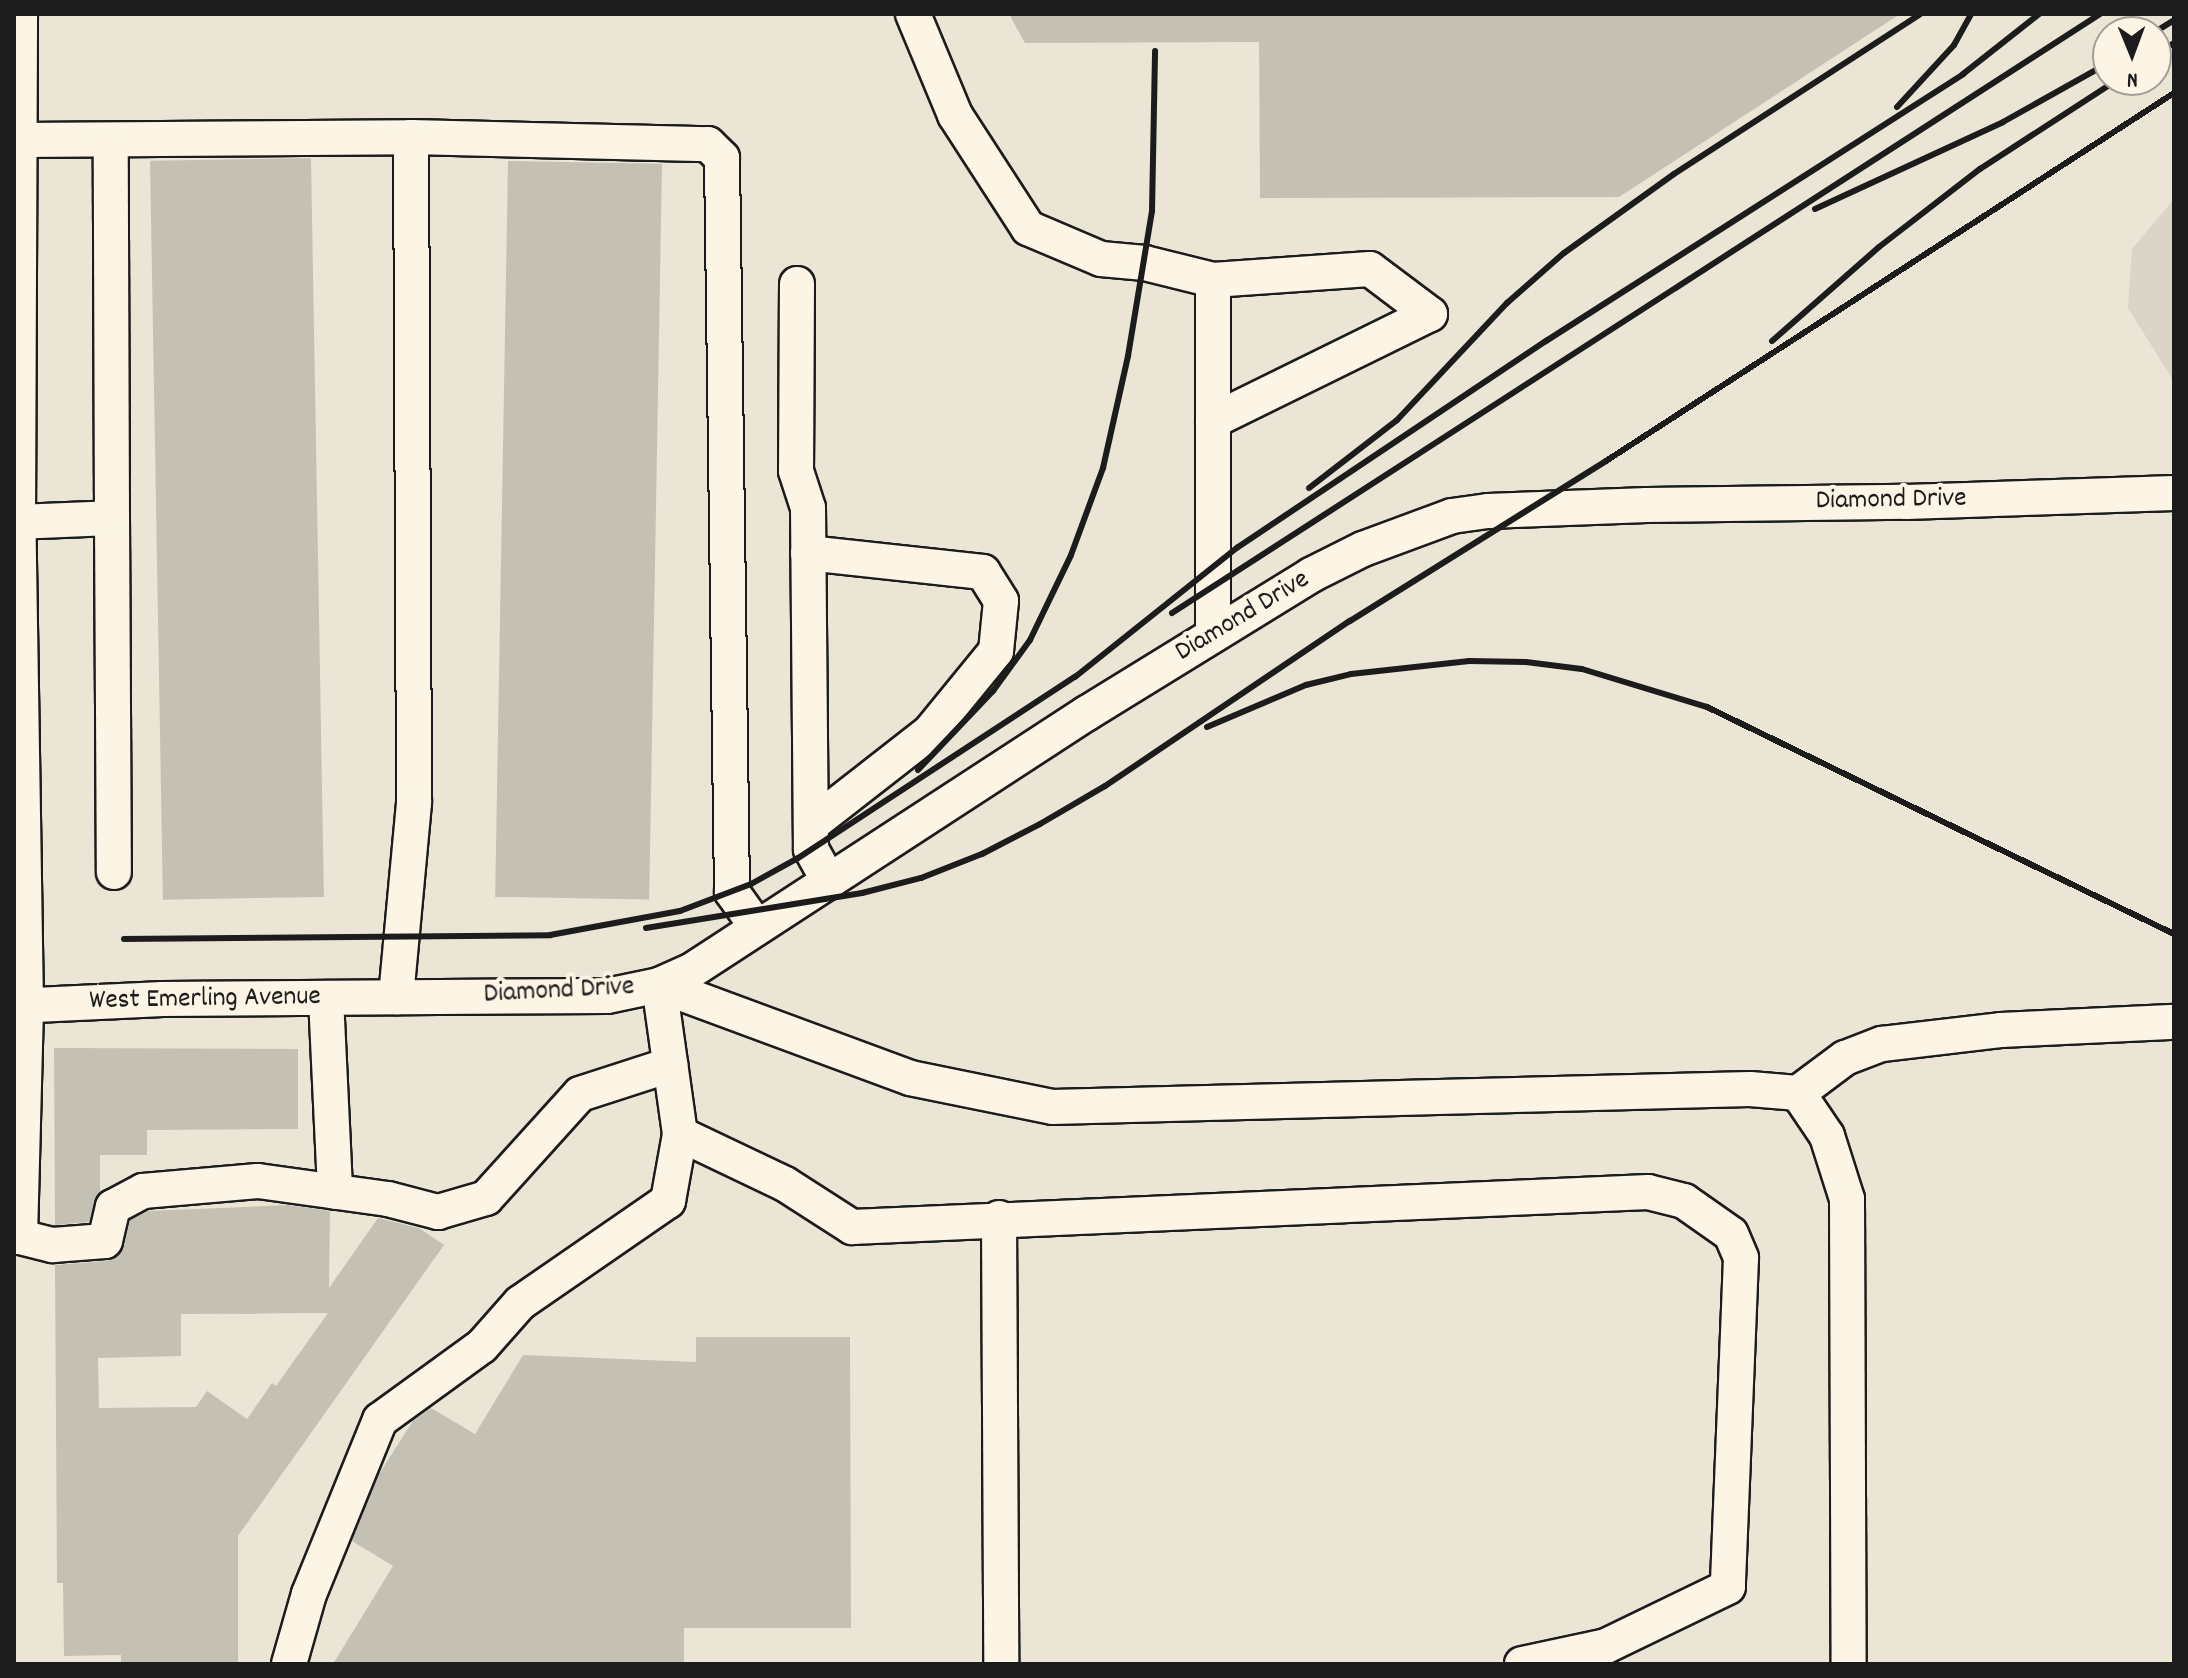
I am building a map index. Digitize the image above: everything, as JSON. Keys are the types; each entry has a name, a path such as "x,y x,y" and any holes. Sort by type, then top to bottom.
{"street":[{"path":"20,14 16,522 20,1006 17,1237 53,1245 105,1241 113,1207 143,1191 258,1181 388,1199 438,1212 486,1198 580,1094 670,1065"},
{"path":"913,14 955,115 1028,228 1101,259 1145,263 1213,280 1370,269 1430,314 1213,421"},
{"path":"19,140 411,137 708,144 722,158 732,892 757,927"},
{"path":"396,997 414,803 411,137"},
{"path":"111,140 114,872"},
{"path":"1213,280 1213,635"},
{"path":"797,284 796,471 808,508 811,849 829,881"},
{"name":"Diamond Drive","path":"396,997 607,996 659,985 691,971 1311,575 1422,525 1488,511 2174,493"},
{"path":"16,522 112,518"},
{"path":"808,553 983,572 1001,601 996,651 930,732 811,825"},
{"path":"289,1664 309,1594 380,1420 482,1346 520,1303 668,1201 680,1134 659,985 910,1078 1052,1107 1750,1089 1798,1093 1845,1058 1882,1044 2002,1030 2174,1022"},
{"name":"West Emerling Avenue","path":"20,1006 396,997"},
{"path":"326,998 335,1192"},
{"path":"1798,1093 1827,1136 1847,1199 1849,1664"},
{"path":"680,1134 785,1184 852,1227 999,1218 1648,1192 1684,1201 1731,1234 1741,1258 1728,1587 1606,1646 1522,1664"},
{"path":"999,1218 1001,1664"}],"shaded area":[{"path":"14,14 2174,14 2174,1664 14,1664"},
{"path":"2174,199 2174,382 2128,308 2132,249"}],"building":[{"path":"1009,14 1900,14 1619,197 1260,198 1259,42 1025,43"},
{"path":"311,158 324,897 163,900 150,161"},
{"path":"508,161 662,164 649,900 495,897"},
{"path":"54,1048 298,1049 298,1129 147,1130 147,1155 100,1155 100,1192 89,1222 55,1225"},
{"path":"288,1205 330,1211 329,1288 378,1218 419,1228 444,1245 238,1536 238,1664 121,1664 121,1655 64,1656 63,1583 57,1583 55,1265 107,1261 117,1257 124,1246 130,1220 149,1211","holes":["328,1313 276,1386 272,1383 247,1419 207,1391 196,1407 99,1408 98,1358 181,1356 181,1314"]},
{"path":"696,1337 850,1337 851,1628 684,1628 684,1664 333,1664 393,1566 352,1541 379,1474 413,1421 431,1408 475,1434 523,1355 696,1362"}],"railway":[{"path":"1309,488 1397,420 1507,303 1564,253 1674,174 1920,14"},
{"path":"1897,107 1954,45 1971,14"},
{"path":"124,939 550,935 680,911 751,884 798,858 1075,677 1238,547 1546,341 1963,74 2039,14"},
{"path":"1172,613 2100,14"},
{"path":"918,770 993,691 1030,640 1071,555 1103,468 1128,356 1152,211 1155,51"},
{"path":"1815,209 2003,122 2092,72"},
{"path":"646,928 862,893 921,878 982,854 1040,824 1105,786 1350,621 1606,461 2174,93"},
{"path":"1772,341 1879,247 1980,169 2092,96"},
{"path":"1207,727 1306,685 1351,674 1469,661 1526,662 1582,669 1707,707 2174,934"}]}
